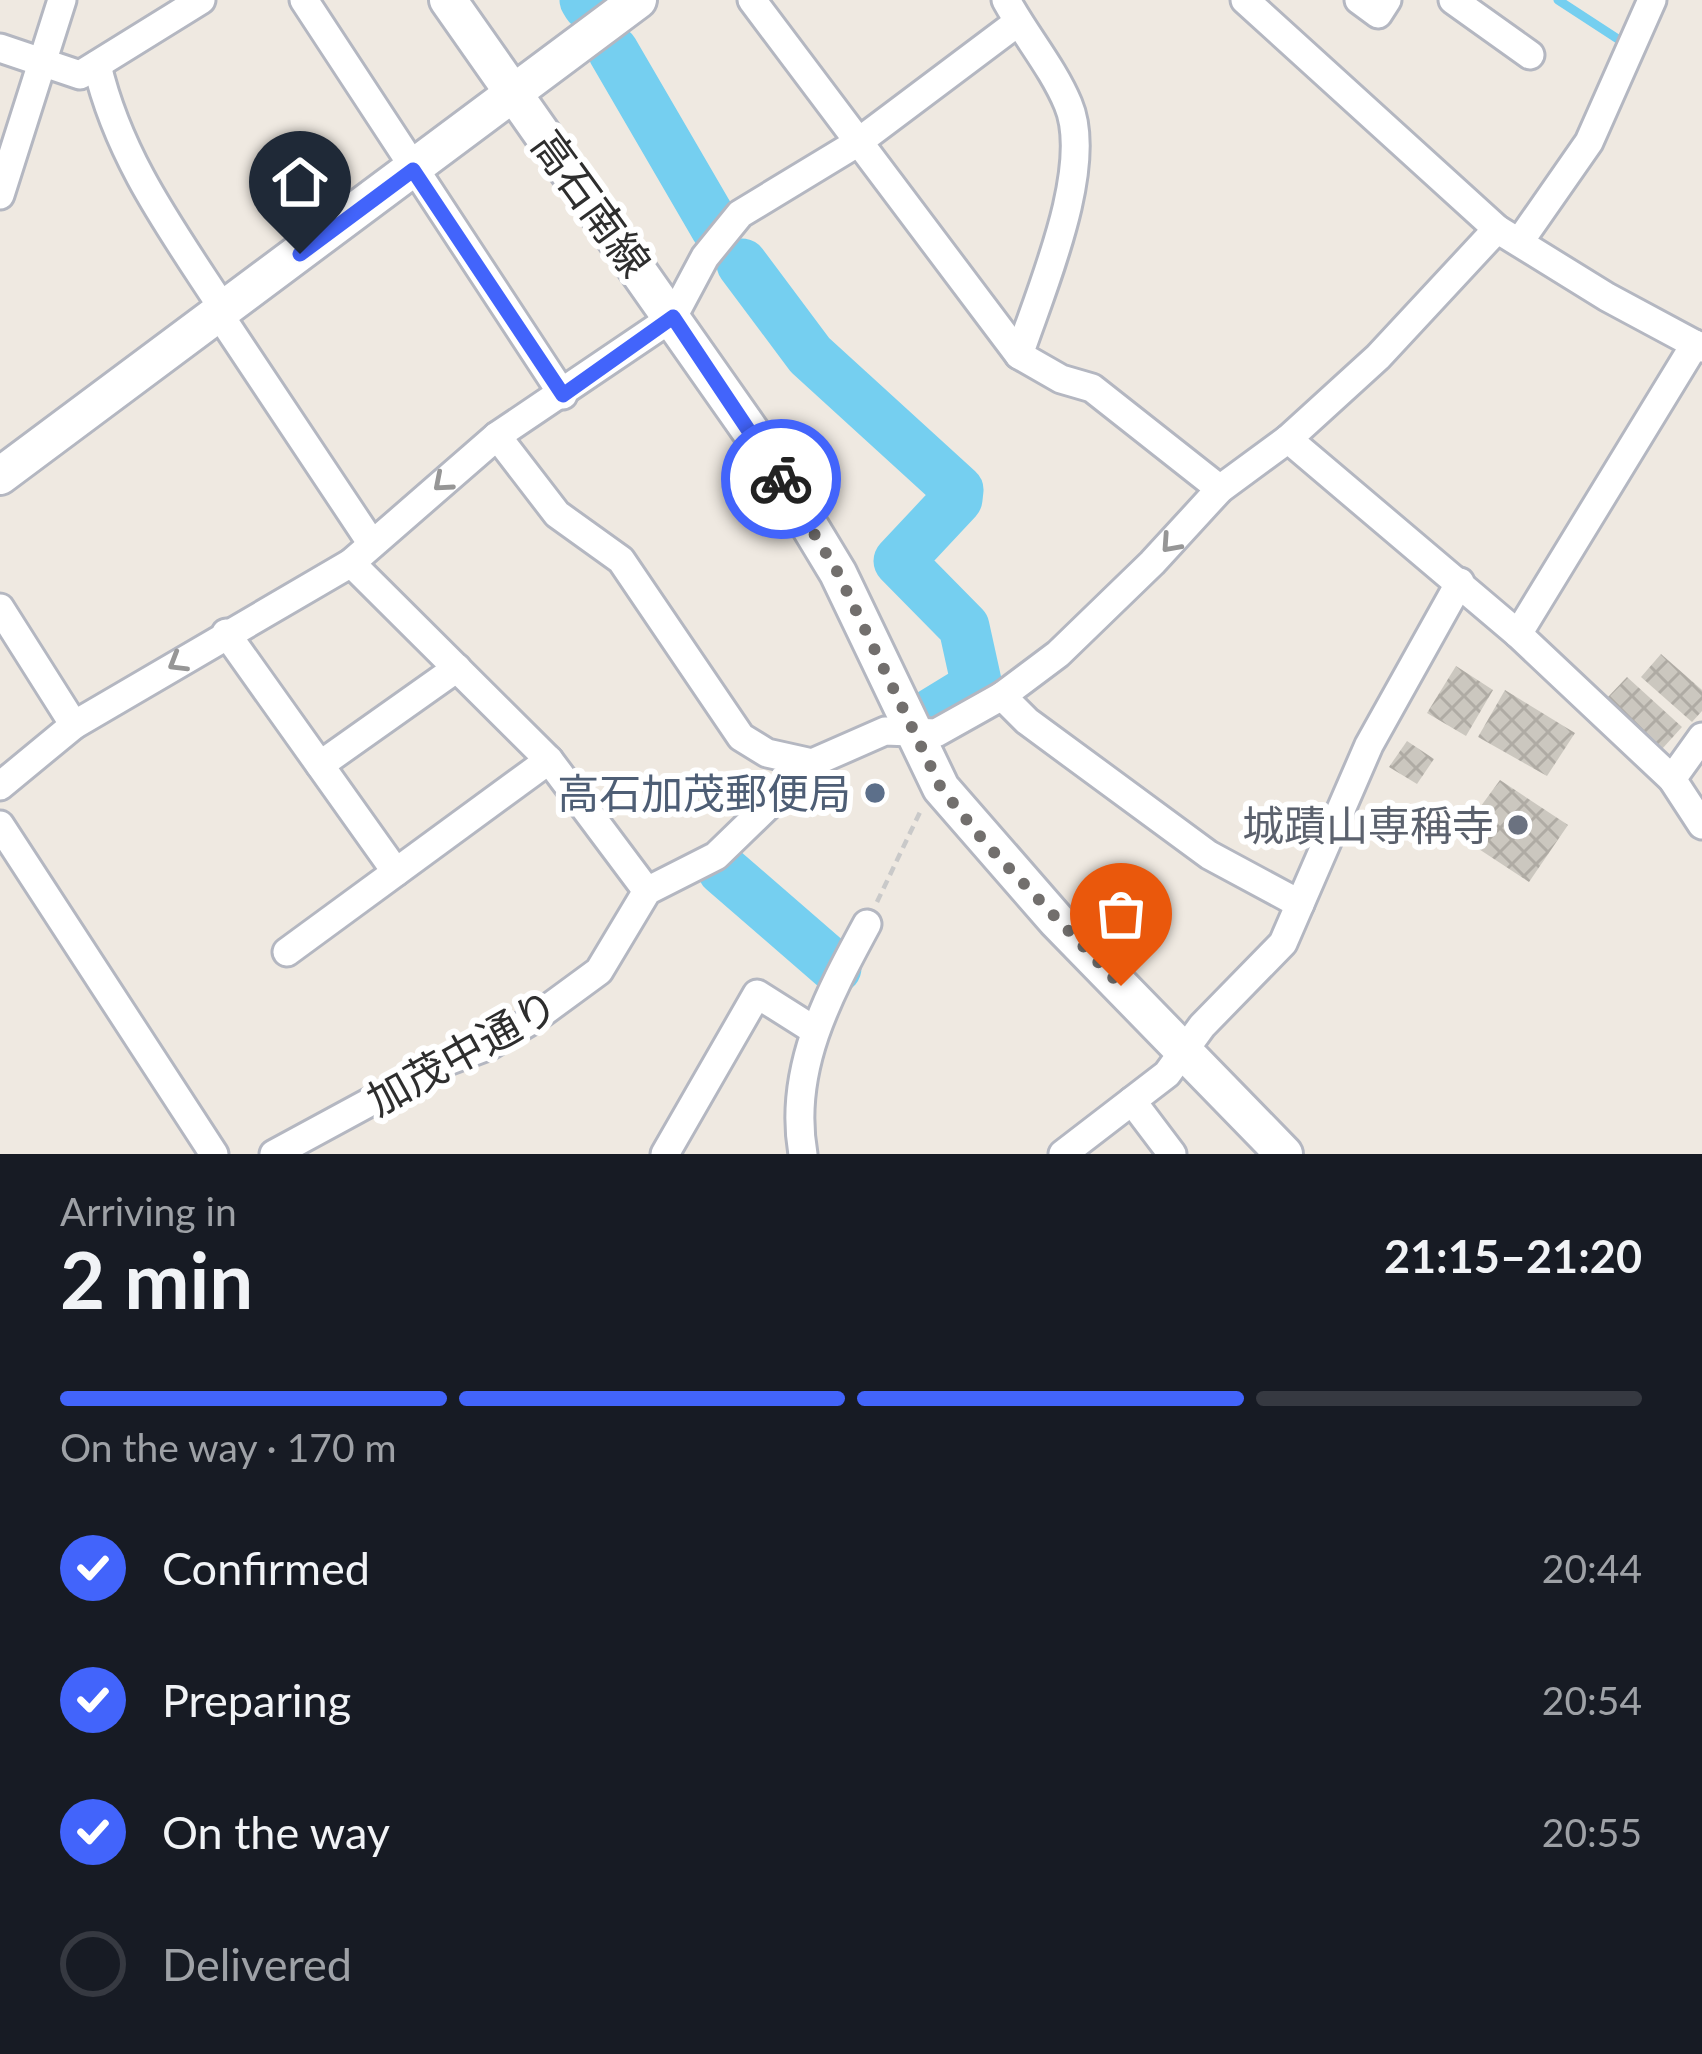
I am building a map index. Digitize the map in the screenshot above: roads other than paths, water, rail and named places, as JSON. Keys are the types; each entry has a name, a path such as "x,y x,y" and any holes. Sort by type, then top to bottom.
{"street":[{"path":"0,195 62,0"},
{"path":"0,48 80,75 201,0"},
{"path":"304,0 563,395"},
{"name":"高石南線","path":"448,0 763,449 838,573 941,788 1056,920 1284,1154"},
{"path":"0,476 638,0"},
{"path":"752,0 1019,355 1060,379 1092,388 1220,489"},
{"path":"1245,0 1509,235 1607,297 1699,346 1519,634"},
{"path":"1359,0 1378,14 1388,0"},
{"path":"1453,0 1530,55"},
{"path":"97,65 109,116 141,182 362,553 457,668 549,760 647,892 716,856 812,763 885,731 936,733 1002,696 1058,654 1220,489 1288,439 1509,235 1589,142 1652,0"},
{"path":"0,786 74,725 362,553 496,436 673,317 705,257 740,214 857,143 1012,11 1070,107 1076,166 1060,232 1019,355"},
{"path":"496,436 556,514 621,560 741,736 767,753 812,763"},
{"path":"1288,439 1519,634 1672,779 1702,825"},
{"path":"1063,1154 1167,1074 1202,1026 1283,943 1369,745 1460,582"},
{"path":"0,608 74,725"},
{"path":"226,633 396,872"},
{"path":"320,765 457,668"},
{"path":"1002,696 1027,721 1209,855 1300,904"},
{"path":"1672,779 1702,737"},
{"path":"287,952 549,760"},
{"path":"0,825 214,1154"},
{"name":"加茂中通り","path":"282,1152 442,1063 490,1045 535,1018 599,971 647,892"},
{"path":"803,1154 801,1095 814,1030 867,924"},
{"path":"665,1154 757,994 814,1030"},
{"path":"1132,1101 1172,1154"}],"waterway":[{"path":"585,0 588,5"},
{"path":"1558,0 1624,43"},
{"path":"613,51 716,228"},
{"path":"742,264 810,355 958,490 957,499 899,561 964,627 977,686 928,716"},
{"path":"723,870 836,968"}],"place":[{"name":"高石加茂郵便局","path":"875,793"},
{"name":"城蹟山専稱寺","path":"1518,825"}]}
